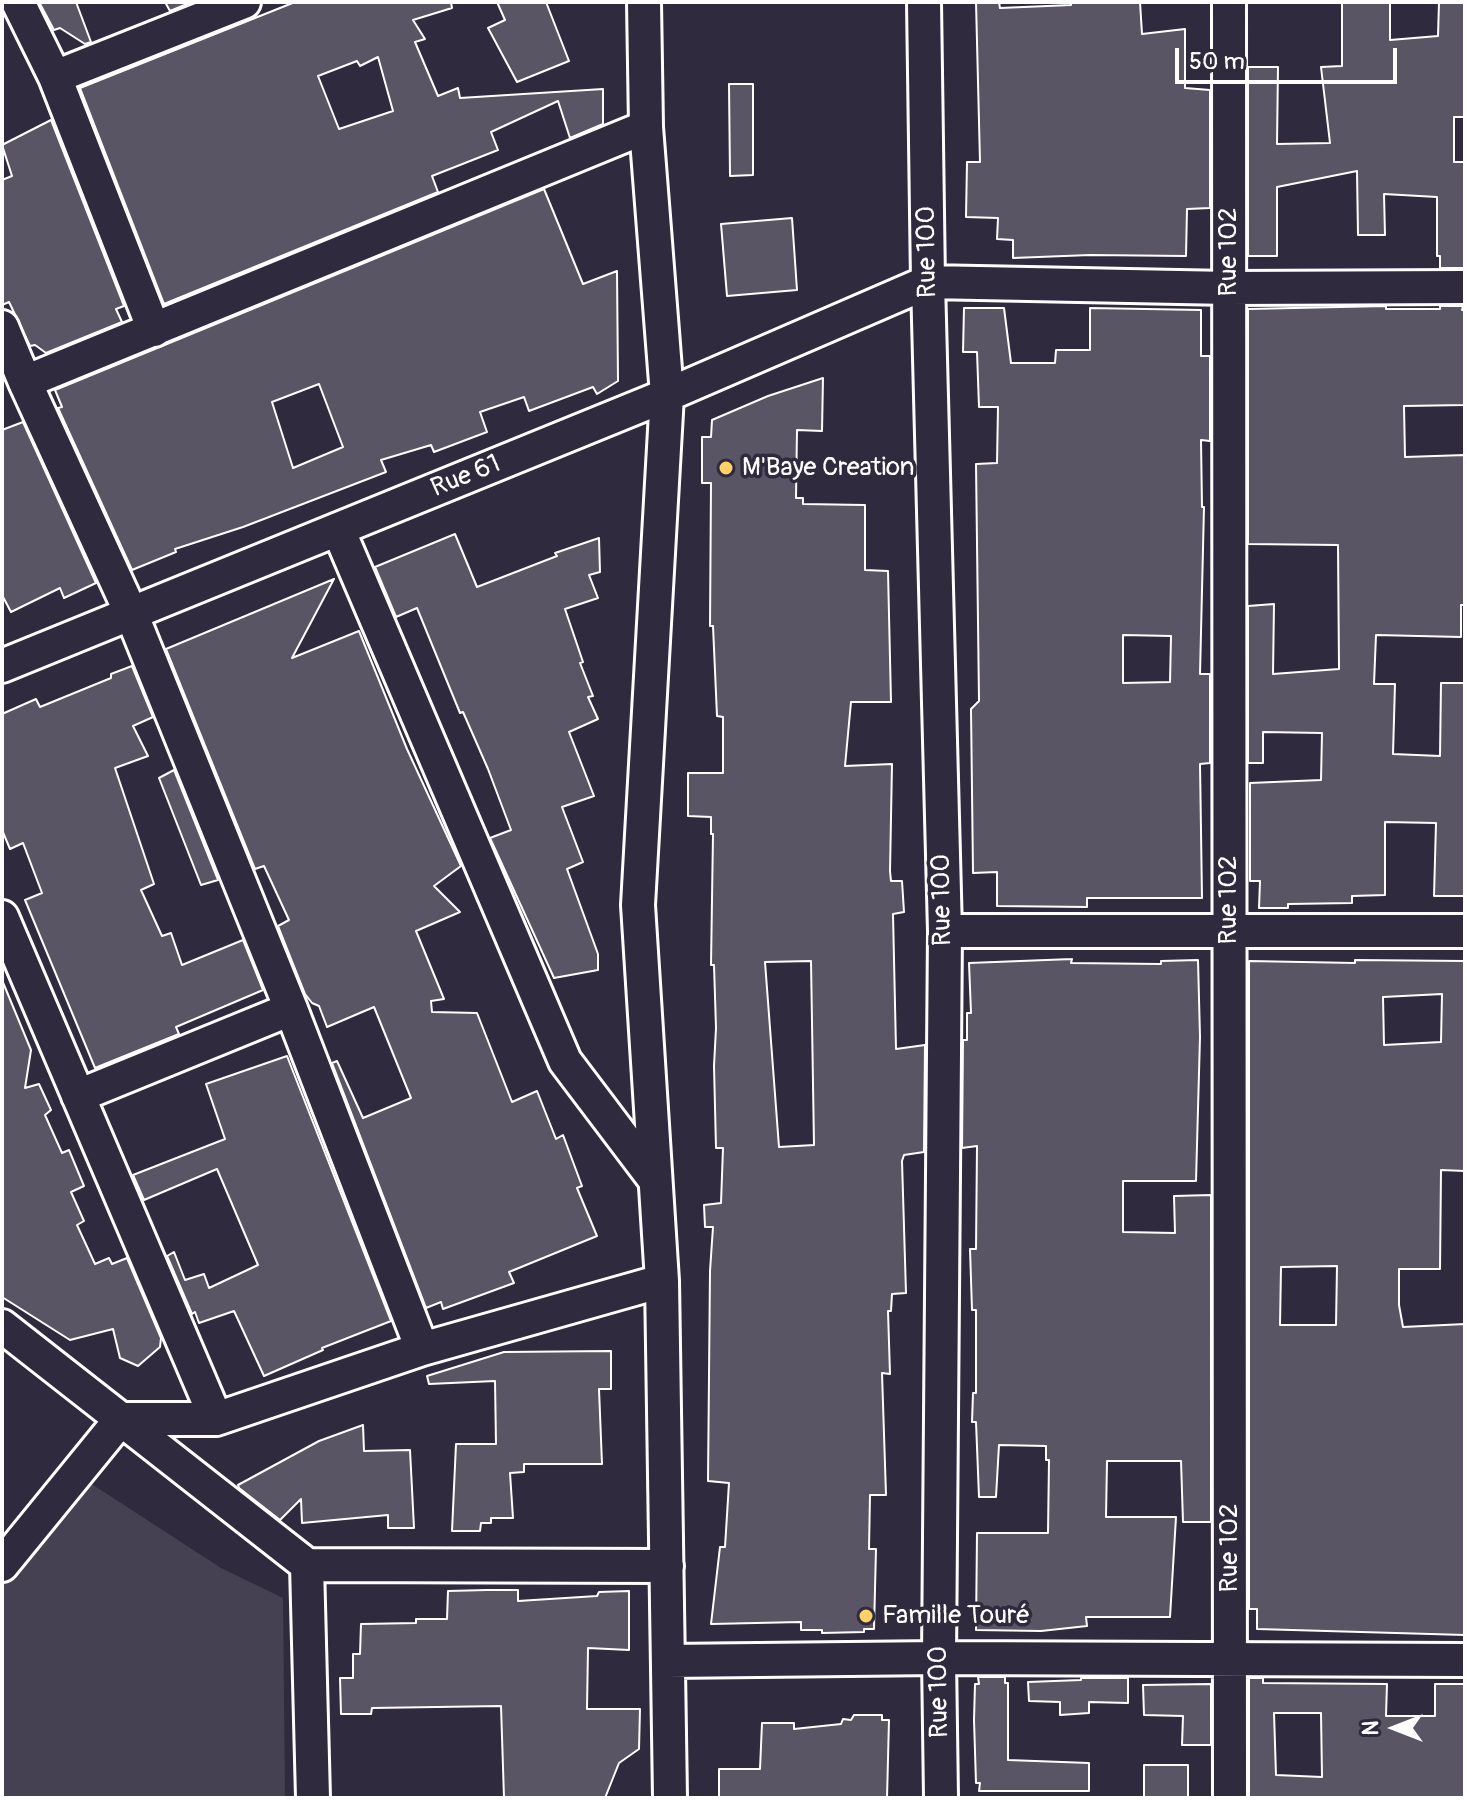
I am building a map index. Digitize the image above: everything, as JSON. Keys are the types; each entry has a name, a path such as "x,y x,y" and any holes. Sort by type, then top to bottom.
{"street":[{"path":"55,77 244,2"},
{"path":"622,2 645,14 646,127 667,395 638,905 662,1281 670,1798"},
{"name":"Rue 100","path":"924,2 945,931 939,1658 941,1798"},
{"name":"Rue 102","path":"1229,2 1230,1798"},
{"path":"15,15 55,77 154,330"},
{"path":"25,382 646,127"},
{"path":"928,282 1229,288 1465,287"},
{"name":"Rue 61","path":"2,666 667,395 928,282"},
{"path":"2,327 131,613 291,1009 422,1349"},
{"path":"338,529 565,1061 655,1180"},
{"path":"2,917 216,1419"},
{"path":"945,931 1465,931"},
{"path":"78,1096 291,1009"},
{"path":"121,1419 216,1419 422,1349 662,1281"},
{"path":"2,1326 307,1565 667,1566"},
{"path":"2,1565 121,1419"},
{"path":"307,1565 313,1798"},
{"path":"668,1661 939,1658 1465,1660"}],"shaded area":[{"path":"87,1481 221,1568 283,1598 285,1798 2,1798 2,1581"}],"building":[{"path":"39,2 76,2 91,42 85,44 60,28 54,30"},
{"path":"165,2 192,2 170,11"},
{"path":"295,2 451,2 452,8 413,20 425,39 415,42 438,96 458,88 460,98 603,89 603,124 570,138 558,101 491,132 498,150 432,176 438,192 164,304 80,88","holes":["378,57 393,111 339,129 318,76 357,61 360,66"]},
{"path":"497,2 546,2 569,61 517,82 488,28 505,20"},
{"path":"976,2 999,2 1000,8 1071,5 1071,2 1140,2 1142,34 1185,29 1185,88 1210,90 1210,208 1187,209 1186,256 1013,258 1013,240 997,239 998,218 966,217 967,162 980,162"},
{"path":"1342,2 1390,2 1390,40 1438,36 1439,2 1465,2 1465,117 1454,117 1454,162 1465,162 1464,268 1440,268 1440,256 1437,256 1437,197 1384,194 1385,235 1358,235 1357,171 1277,187 1277,256 1248,256 1248,67 1278,67 1277,144 1330,143 1321,67 1342,66"},
{"path":"729,84 753,84 753,175 730,176"},
{"path":"51,120 124,306 116,309 122,322 46,353 35,345 30,346 9,302 2,305 2,180 12,176 2,145"},
{"path":"544,189 583,284 617,271 618,381 597,394 593,387 529,411 524,397 480,412 487,432 434,452 431,445 381,460 386,472 243,527 175,549 176,552 132,570 58,408 62,407 55,390","holes":["319,384 343,447 293,468 272,402"]},
{"path":"792,218 797,290 727,296 721,224"},
{"path":"1386,306 1386,309 1440,309 1440,306 1463,306 1462,310 1465,310 1465,405 1404,406 1405,457 1465,455 1465,605 1461,605 1461,637 1376,635 1374,684 1395,684 1393,754 1440,756 1441,683 1465,683 1465,896 1434,896 1436,823 1385,822 1385,895 1352,896 1352,903 1288,904 1288,908 1259,908 1260,881 1250,881 1250,783 1321,780 1322,733 1263,732 1263,763 1248,763 1248,606 1274,604 1273,674 1339,669 1338,545 1248,544 1248,309"},
{"path":"964,308 1004,308 1011,363 1055,363 1056,350 1090,350 1090,308 1201,310 1201,356 1210,356 1210,441 1201,440 1204,507 1200,674 1210,674 1210,763 1200,764 1202,898 1087,898 1087,907 997,906 997,872 973,873 971,709 979,701 976,464 997,463 998,407 979,407 977,352 963,352","holes":["1123,635 1171,636 1170,682 1123,683"]},
{"path":"823,378 822,431 797,430 796,498 803,498 803,504 865,505 865,570 888,571 891,702 851,702 845,766 892,764 890,871 891,881 902,881 904,912 893,914 896,1049 925,1045 924,1152 904,1155 902,1161 906,1293 892,1294 891,1311 888,1311 890,1374 882,1373 886,1495 870,1495 869,1549 876,1549 874,1629 864,1629 864,1632 801,1630 801,1622 711,1624 720,1547 725,1547 729,1483 708,1481 713,1227 705,1227 704,1205 721,1203 723,1148 716,1148 716,1028 714,965 711,965 713,834 711,817 688,816 688,773 723,773 723,717 717,716 713,626 710,626 711,483 702,483 702,437 711,437 712,420 768,396","holes":["811,961 814,1145 779,1147 765,962"]},
{"path":"23,422 96,583 64,598 60,588 11,612 2,595 2,430"},
{"path":"455,534 477,587 557,556 555,553 599,538 600,572 589,575 598,598 565,609 593,696 588,697 598,719 569,732 594,796 562,807 583,862 567,869 598,954 598,970 554,978 490,838 511,830 488,769 463,712 460,713 417,608 396,617 375,567"},
{"path":"334,579 292,658 359,631 407,749 461,866 434,886 460,912 416,931 444,999 431,1001 432,1012 477,1013 512,1102 537,1091 556,1139 563,1135 582,1186 577,1188 597,1236 509,1272 514,1283 443,1309 441,1302 426,1308 332,1063 337,1061 363,1118 411,1098 374,1007 327,1027 319,1006 305,994 278,926 289,920 264,866 255,869 166,649"},
{"path":"132,666 153,717 133,726 148,756 115,768 154,884 141,890 162,936 171,933 182,965 243,940 263,990 176,1027 179,1034 95,1068 25,900 42,893 23,843 10,849 2,830 2,714 36,699 40,707 111,678 111,674"},
{"path":"174,770 218,880 201,885 159,778"},
{"path":"1072,959 1071,963 1161,964 1161,961 1198,960 1200,1037 1196,1181 1123,1181 1123,1232 1175,1233 1174,1196 1211,1195 1211,1522 1183,1522 1181,1461 1107,1461 1106,1517 1176,1517 1170,1617 1086,1617 1087,1626 1041,1631 976,1630 977,1533 1048,1533 1049,1460 1046,1460 1046,1446 999,1445 996,1497 979,1497 976,1422 972,1422 973,1393 976,1393 976,1310 972,1310 970,1249 976,1249 977,1146 962,1148 963,1040 967,1040 967,1013 971,1013 969,963"},
{"path":"1355,960 1465,961 1465,1171 1441,1170 1440,1269 1399,1269 1399,1305 1403,1327 1465,1324 1465,1635 1257,1629 1257,1609 1249,1609 1249,961 1355,963","holes":["1442,994 1441,1042 1384,1045 1383,997","1337,1266 1336,1325 1280,1325 1281,1267"]},
{"path":"2,980 31,1050 25,1088 39,1084 51,1110 45,1115 62,1153 69,1150 84,1186 71,1192 84,1221 77,1225 95,1264 109,1258 112,1264 127,1258 161,1338 160,1347 138,1366 120,1358 113,1329 70,1340 2,1297"},
{"path":"287,1056 391,1321 322,1348 264,1376 234,1311 199,1323 195,1312 192,1314 167,1256 174,1252 185,1280 204,1274 209,1288 258,1265 217,1169 144,1200 133,1175 225,1139 206,1084"},
{"path":"611,1351 611,1389 599,1389 602,1464 524,1464 524,1472 510,1473 513,1518 491,1518 491,1523 481,1523 480,1531 452,1531 456,1444 496,1444 495,1381 429,1384 427,1376 504,1352"},
{"path":"363,1425 364,1451 410,1450 414,1528 388,1528 388,1515 302,1523 301,1499 280,1520 239,1488 238,1485 319,1441"},
{"path":"518,1590 518,1601 629,1591 629,1650 588,1648 587,1709 640,1709 639,1749 619,1763 605,1798 504,1798 501,1706 372,1708 371,1714 341,1714 340,1678 353,1678 353,1654 360,1654 361,1624 447,1619 448,1591"},
{"path":"978,1677 1005,1677 1005,1683 1008,1683 1008,1760 1089,1763 1089,1791 979,1791 980,1783 976,1783 974,1720"},
{"path":"1128,1678 1128,1703 1089,1702 1089,1713 1060,1715 1060,1702 1029,1701 1028,1682"},
{"path":"1249,1678 1263,1678 1263,1683 1387,1684 1386,1716 1435,1716 1435,1684 1465,1684 1465,1798 1249,1798","holes":["1274,1713 1321,1713 1322,1777 1276,1775"]},
{"path":"1211,1684 1211,1745 1182,1745 1183,1716 1144,1715 1143,1685"},
{"path":"854,1715 882,1715 882,1720 889,1720 887,1798 719,1798 719,1769 760,1769 762,1723 794,1723 794,1729 841,1724 843,1719 851,1720"},
{"path":"1144,1765 1188,1765 1188,1798 1144,1798"}],"place":[{"name":"M'Baye Creation","path":"726,468"},
{"name":"Famille Touré","path":"866,1616"}]}
